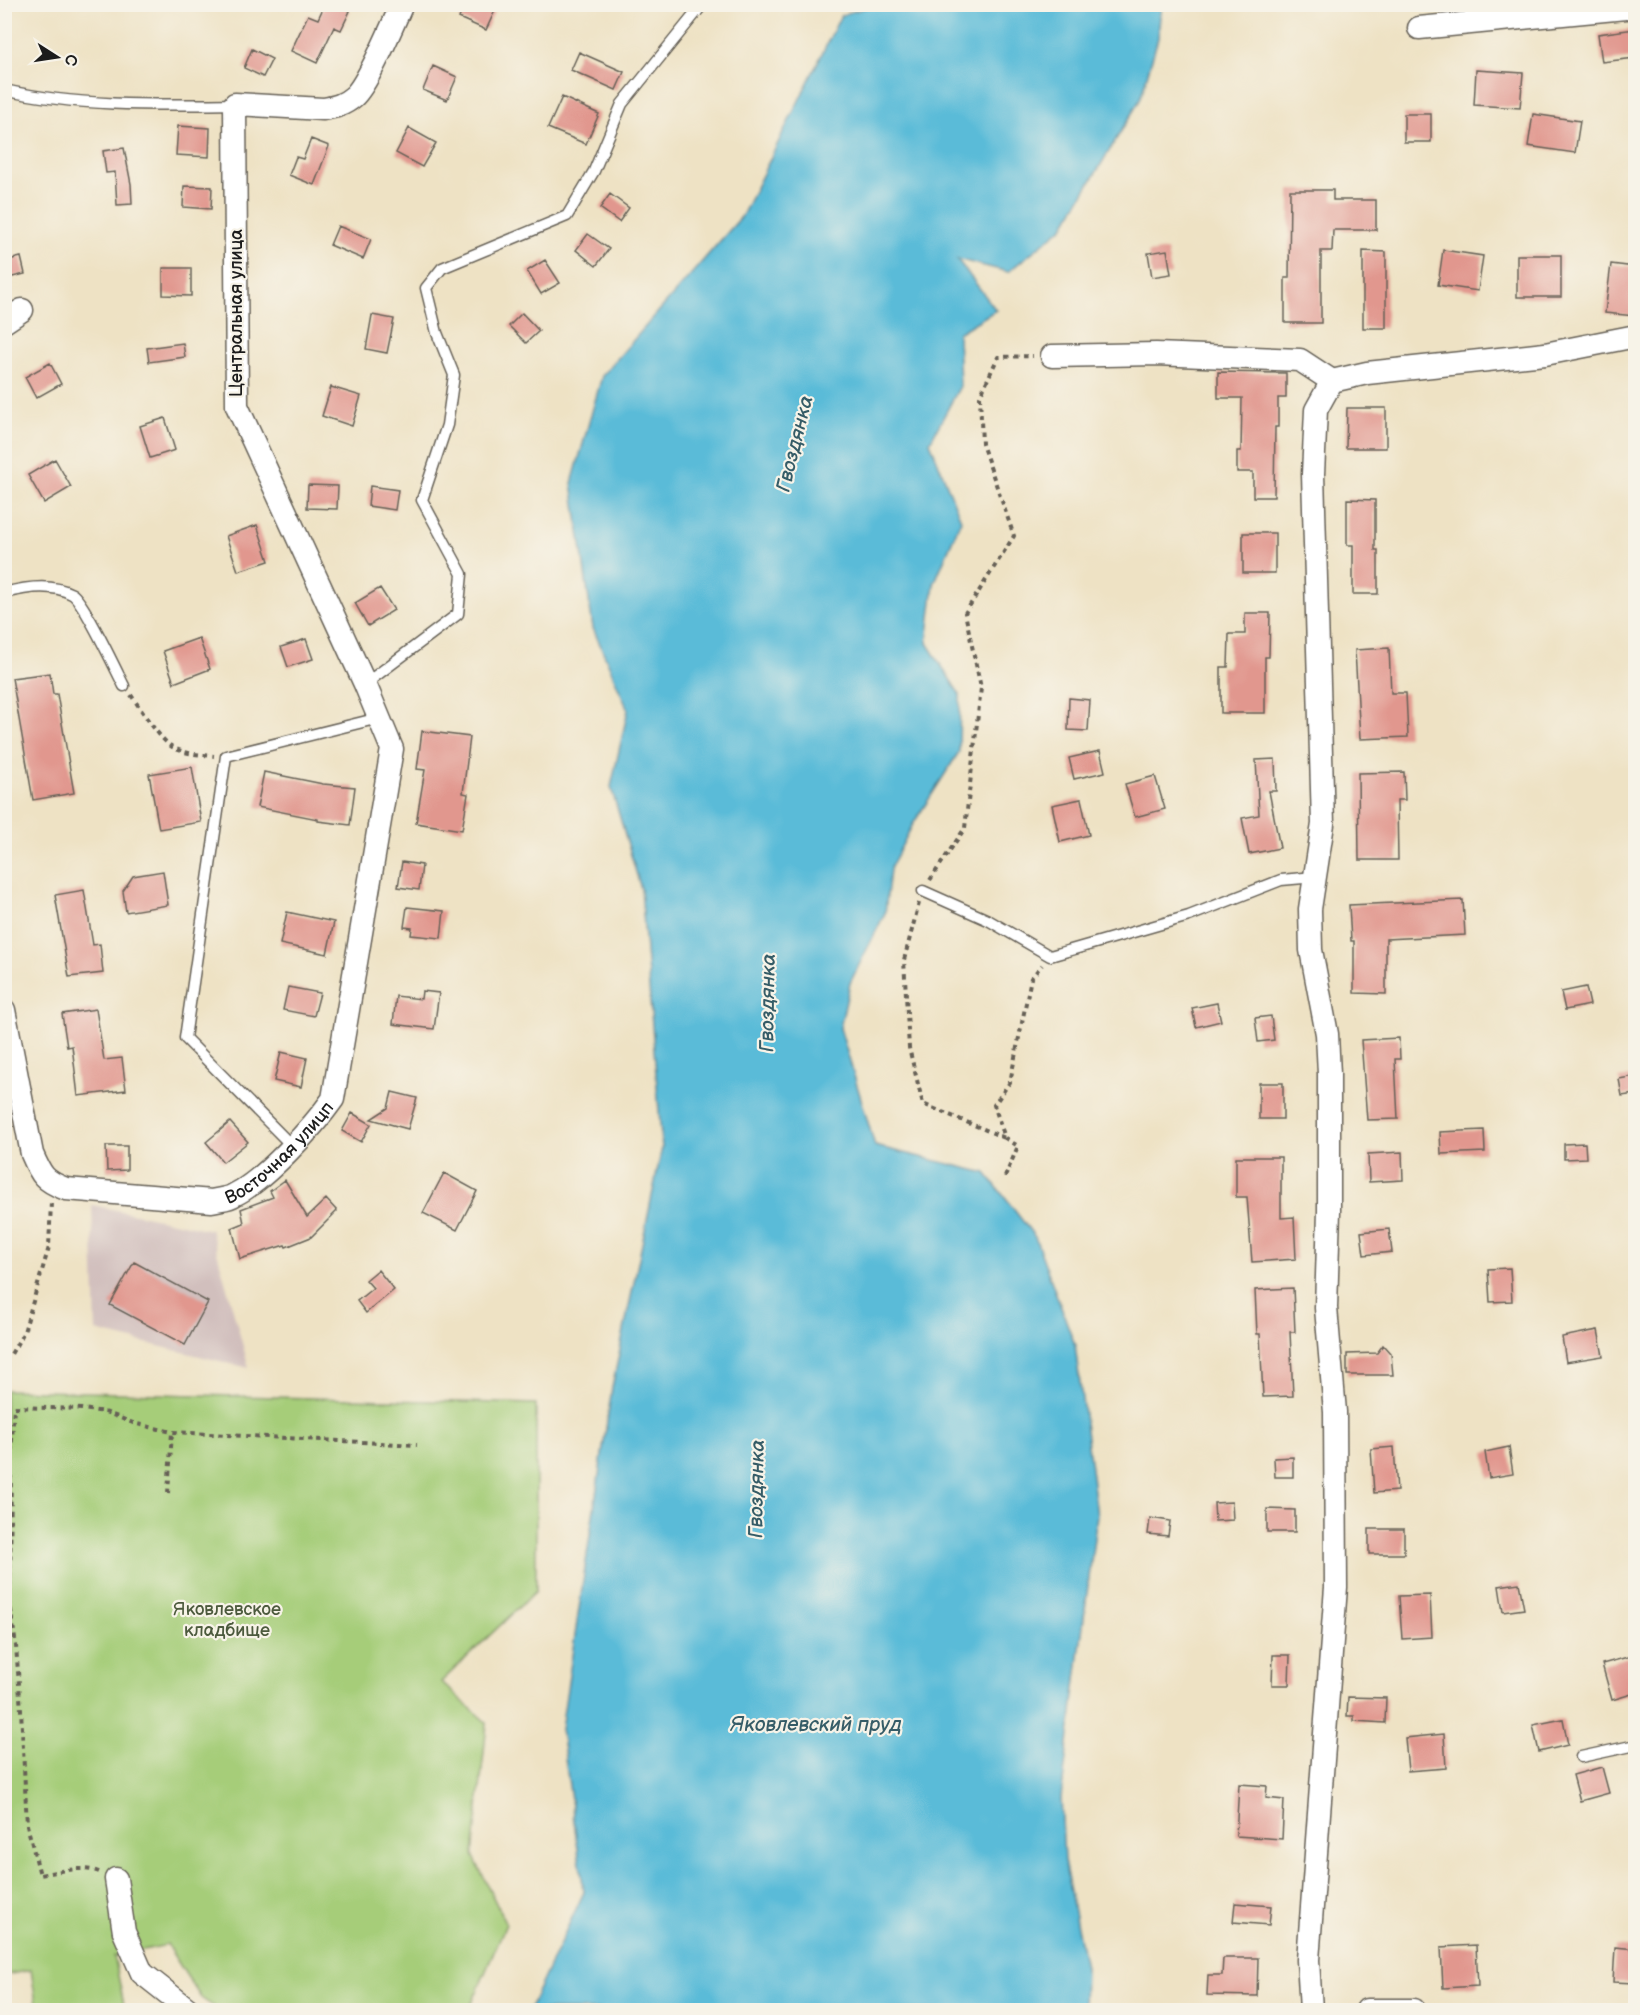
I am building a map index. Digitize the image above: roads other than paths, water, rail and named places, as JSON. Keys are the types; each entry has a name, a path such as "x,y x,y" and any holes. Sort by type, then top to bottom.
{"street":[{"path":"235,104 323,109 345,103 356,95 364,82 402,4"},
{"path":"1419,28 1635,7"},
{"name":"Центральная улица","path":"235,104 237,406 379,717"},
{"path":"1052,356 1156,354 1300,360 1332,381 1367,374 1545,354 1635,336"},
{"path":"1311,2010 1308,1960 1336,1587 1335,1412 1326,1308 1329,1074 1327,1034 1311,950 1310,909 1323,824 1312,474 1316,410 1332,381"},
{"name":"Восточная улицп","path":"4,1010 32,1154 40,1174 51,1184 66,1190 212,1201 234,1196 261,1176 318,1121 333,1099 339,1076 392,749 379,717"},
{"path":"116,1879 124,1932 142,1973 189,2010"},
{"path":"1366,2010 1414,2010"}],"lane":[{"path":"365,684 458,614 462,574 422,500 447,425 454,375 437,333 426,288 442,268 567,216 594,171 622,104 703,4"},
{"path":"4,90 102,103 235,104"},
{"path":"4,593 38,587 61,589 75,595 124,686"},
{"path":"292,1146 185,1038 226,756 379,717"},
{"path":"922,891 988,920 1050,956 1189,915 1281,880 1315,877"},
{"path":"1581,1757 1635,1745"}],"water":[{"name":"Яковлевский пруд","path":"877,4 1161,5 1158,38 1140,100 1063,227 1008,272 957,259 996,310 958,333 960,386 930,442 961,520 934,584 927,643 960,695 959,752 913,824 890,869 885,913 850,983 840,1028 875,1146 986,1173 1035,1237 1075,1345 1097,1515 1061,1798 1064,1861 1085,1967 1084,2010 529,2010 584,1892 561,1729 612,1388 662,1148 641,889 611,787 628,710 593,628 572,483 602,376 742,216 841,15"}],"water label":[{"name":"Гвоздянка","path":"795,444"},
{"name":"Гвоздянка","path":"768,1003"},
{"name":"Гвоздянка","path":"757,1489"}],"park label":[{"name":"Яковлевское кладбище","path":"227,1619"}]}
